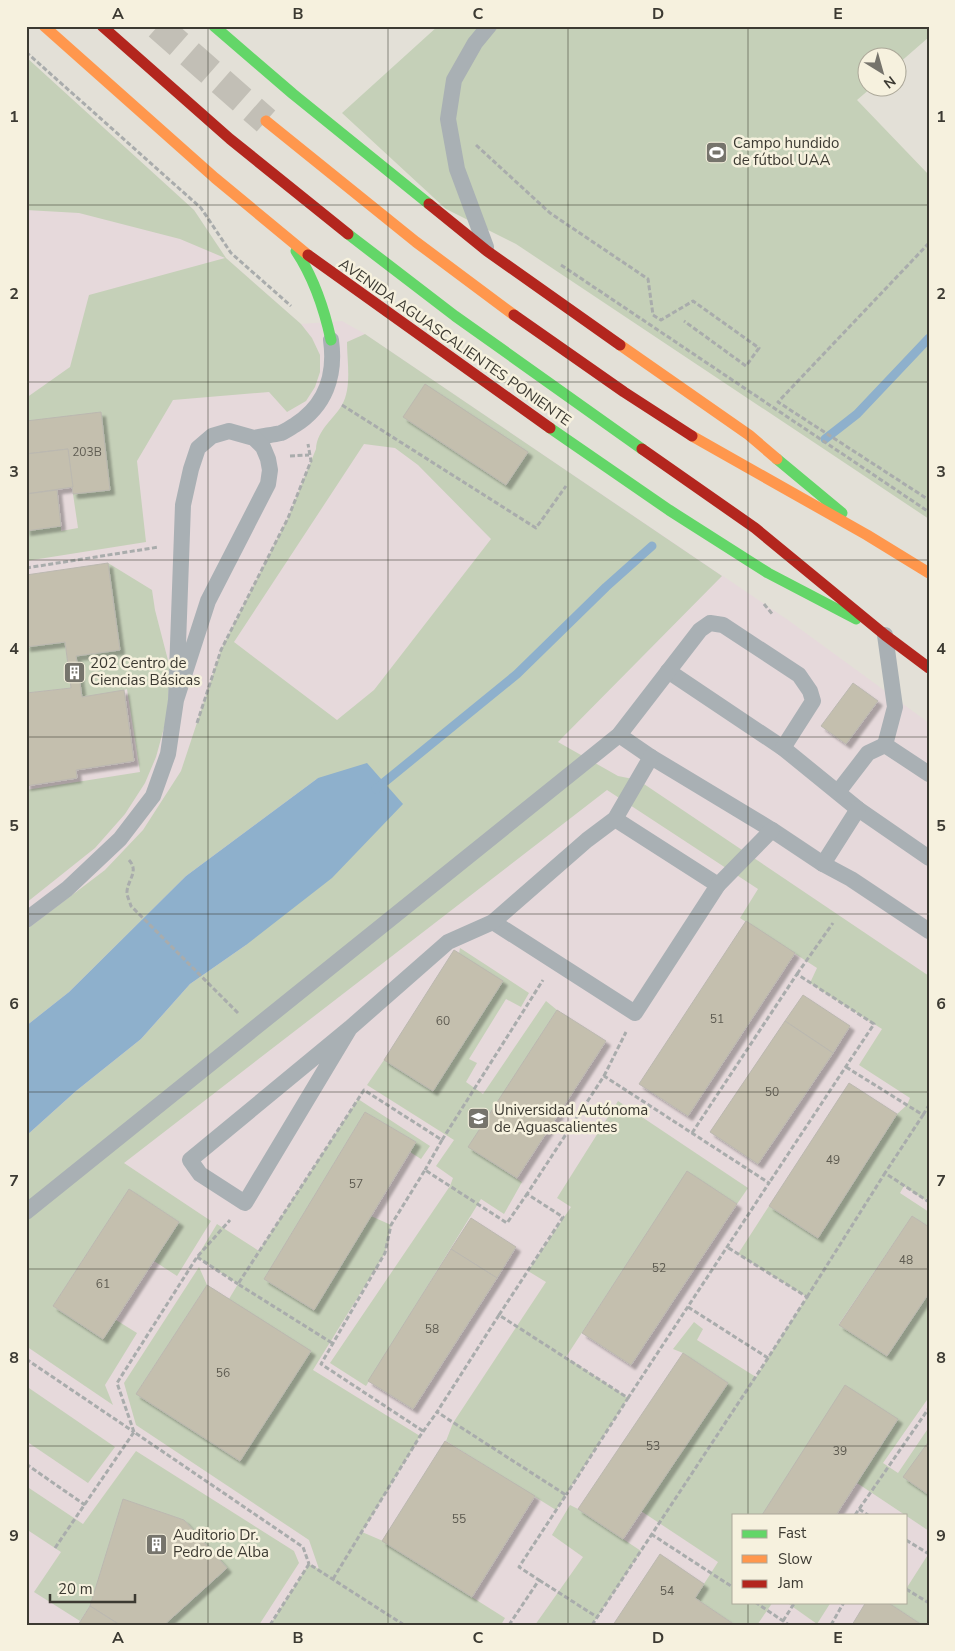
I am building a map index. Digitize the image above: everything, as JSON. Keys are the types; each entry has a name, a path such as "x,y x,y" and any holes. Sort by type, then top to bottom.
{"street":[{"name":"AVENIDA AGUASCALIENTES PONIENTE","path":"44,26 156,127 316,262 669,510 768,573 885,635"},
{"name":"AVENIDA AGUASCALIENTES PONIENTE","path":"102,26 230,139 369,251 511,356 755,528 885,635 929,668"},
{"path":"214,26 293,94 487,251 749,436 872,538"},
{"path":"266,121 388,222 563,351 678,427 872,538 929,573"},
{"path":"283,234 313,280 331,340"}],"lane":[{"path":"487,251 457,169 448,119 454,80 474,43 489,26"},
{"path":"26,920 67,889 120,838 153,796 168,754 176,700 183,505 198,448 212,436 229,431 254,438 283,432 307,417 325,394 332,375 333,354 331,340"},
{"path":"176,700 208,601 268,484 270,470 268,459 263,447 254,438"},
{"path":"180,601 192,605 208,601"},
{"path":"26,1212 619,735 700,630 710,623 722,625 799,675 810,691 813,701 783,748"},
{"path":"838,792 868,754 885,745 895,707 885,635"},
{"path":"668,671 783,748 858,809 929,858"},
{"path":"619,735 823,864 852,879 929,931"},
{"path":"885,745 929,774"},
{"path":"350,1028 246,1203 200,1174 190,1160 350,1028 448,942 493,922 587,840 615,819 651,757"},
{"path":"823,864 858,809"},
{"path":"615,819 718,885"},
{"path":"493,922 635,1013 718,885 772,830"}],"path":[{"path":"474,143 550,213 648,279 653,314 660,320 693,302 759,348 746,366 684,321"},
{"path":"929,243 778,402 929,500"},
{"path":"554,260 929,512"},
{"path":"325,394 536,528 566,486"},
{"path":"26,568 182,543"},
{"path":"127,858 133,864 134,872 127,893 131,906 240,1014"},
{"path":"692,1133 833,923"},
{"path":"423,1431 321,1364 385,1253 391,1225 442,1140 555,961"},
{"path":"597,1617 519,1567 874,1024 797,974"},
{"path":"425,1170 507,1223 604,1076 635,1013"},
{"path":"846,1066 923,1115"},
{"path":"604,1076 769,1183"},
{"path":"238,1284 364,1090 442,1140"},
{"path":"592,1625 768,1358 929,1105"},
{"path":"885,1173 929,1202"},
{"path":"333,1579 423,1431 563,1218 526,1194"},
{"path":"134,1432 117,1383 197,1257 246,1203"},
{"path":"727,1247 807,1297"},
{"path":"197,1257 332,1342"},
{"path":"688,1307 768,1358"},
{"path":"499,1315 628,1398"},
{"path":"26,1359 303,1547 309,1564 404,1625"},
{"path":"856,1514 929,1408"},
{"path":"437,1412 566,1495"},
{"path":"55,1548 134,1432"},
{"path":"26,1464 85,1505"},
{"path":"859,1509 866,1514"},
{"path":"652,1534 732,1587"},
{"path":"908,1541 929,1554"},
{"path":"270,1625 309,1564"},
{"path":"509,1625 539,1580"},
{"path":"908,1590 929,1603"},
{"path":"758,1604 788,1625"},
{"path":"783,1621 794,1604"},
{"path":"830,1625 843,1604"}],"shaded area":[{"name":"Universidad Autónoma de Aguascalientes","path":"26,57 194,210 226,258 301,324 342,321 365,334 788,620 929,723 929,1625 26,1625"}],"green space":[{"path":"438,26 929,26 929,37 908,55 908,48 858,48 859,98 857,100 929,175 929,519 516,244 446,209 342,113"},
{"path":"26,57 194,210 226,258 301,324 312,338 320,355 320,372 315,387 306,401 287,412 269,392 173,400 137,461 146,542 26,561 26,531 61,526 61,531 78,528 73,494 110,490 26,421 26,398 70,367 89,295 225,258 180,239 79,213 26,210"},
{"path":"365,334 722,576 558,742 618,776 638,780 929,976 929,1195 925,1200 904,1186 900,1193 929,1212 929,1227 912,1216 839,1324 887,1356 929,1293 929,1397 883,1463 898,1473 929,1427 929,1441 904,1477 929,1495 929,1531 908,1517 908,1514 904,1514 857,1483 898,1419 763,1514 732,1514 732,1604 772,1604 757,1625 735,1625 695,1598 718,1562 641,1511 728,1383 683,1353 673,1349 694,1322 703,1329 697,1340 756,1377 807,1297 738,1254 769,1206 818,1238 897,1114 907,1105 910,1098 859,1065 882,1029 810,983 817,968 740,918 758,889 607,790 124,1163 211,1221 177,1276 154,1261 179,1222 129,1189 53,1306 103,1339 116,1320 137,1333 105,1385 113,1405 26,1346 26,1136 76,1091 141,1039 190,984 246,945 318,778 186,876 69,992 26,1026 26,930 105,870 143,830 181,771 221,650 288,518 316,449 319,436 345,398 348,366 347,342","holes":["364,444 395,448 418,465 491,539 374,690 337,720 234,642"]},
{"path":"108,563 152,590 155,610 170,668 167,717 156,757 145,783 125,814 95,848 26,903 26,790 140,772 127,689 82,697 76,656 120,649"},
{"path":"65,642 71,688 26,693 26,647"},
{"path":"460,948 529,993 521,1007 506,999 469,1059 477,1063 466,1082 483,1094 546,1001 557,1010 469,1147 522,1182 504,1214 481,1199 366,1386 330,1363 450,1186 453,1178 436,1166 454,1140 367,1085 384,1060 433,1091"},
{"path":"358,1099 430,1146 421,1159 410,1152 416,1142 365,1112 264,1279 314,1310 371,1216 391,1225 385,1253 313,1370 420,1436 362,1532 383,1541 505,1618 501,1625 270,1625 309,1564 319,1569 309,1540 136,1425 124,1383 199,1267 207,1285 136,1394 229,1299 238,1284 197,1257 217,1224 259,1251"},
{"path":"618,1101 748,1188 737,1204 687,1172 566,1357 628,1398 556,1510 446,1441 453,1423 546,1282 528,1271 571,1207 557,1198"},
{"path":"26,1386 115,1447 88,1483 26,1441"},
{"path":"136,1451 294,1551 299,1563 259,1625 164,1625 227,1568 184,1520 123,1500 90,1606 80,1621 34,1592 61,1552 26,1529 26,1486 83,1524"},
{"path":"570,1505 641,1551 592,1625 535,1625 583,1557 552,1535"},
{"path":"929,1553 929,1625 922,1625 890,1604 908,1604 908,1586"},
{"path":"789,1604 830,1604 817,1624"}],"water":[{"path":"367,763 403,804 332,878 246,945 190,984 141,1039 76,1091 26,1136 26,1026 69,992 186,876 318,778"}],"building":[{"path":"425,384 528,452 506,485 403,417"},
{"path":"101,412 110,490 73,494 68,449 26,454 26,421"},
{"path":"68,449 73,487 26,494 26,454"},
{"path":"57,490 61,526 26,531 26,494"},
{"name":"202 Centro de Ciencias Básicas","path":"108,563 120,650 76,656 82,697 124,690 134,761 76,770 77,778 26,786 26,693 71,688 65,642 26,647 26,575"},
{"path":"853,683 878,701 846,744 821,726"},
{"path":"746,921 795,953 688,1116 639,1084"},
{"path":"454,950 503,981 433,1091 384,1060"},
{"path":"803,995 850,1026 833,1053 785,1021"},
{"path":"557,1010 606,1041 517,1178 468,1147"},
{"path":"785,1021 833,1053 758,1164 710,1132"},
{"path":"849,1083 897,1114 818,1238 769,1206"},
{"path":"365,1112 416,1142 314,1310 264,1279"},
{"path":"687,1171 737,1204 631,1365 582,1333"},
{"path":"129,1189 179,1222 103,1339 53,1306"},
{"path":"912,1216 929,1227 929,1293 887,1356 839,1325"},
{"path":"471,1218 516,1247 497,1278 451,1249"},
{"path":"451,1249 497,1278 413,1409 368,1381"},
{"path":"207,1285 311,1351 240,1461 136,1394"},
{"path":"683,1353 728,1383 623,1539 578,1509"},
{"path":"845,1385 898,1419 837,1514 763,1514"},
{"path":"445,1441 535,1496 472,1597 382,1541"},
{"path":"929,1441 929,1495 903,1477"},
{"name":"Auditorio Dr. Pedro de Alba","path":"123,1499 184,1520 227,1568 164,1625 120,1625 90,1606"},
{"path":"660,1554 704,1584 695,1598 735,1625 613,1625"},
{"path":"865,1604 890,1604 922,1625 852,1625"},
{"path":"90,1606 120,1625 78,1625"}],"waterway":[{"path":"825,439 857,414 929,338"},
{"path":"376,789 517,674 606,587 652,546"}],"tunnel":[{"path":"158,26 266,121"}],"traffic: fast":[{"path":"214,26 293,94 429,204"},
{"path":"348,234 455,316 642,449"},
{"path":"296,251 318,294 331,340"},
{"path":"550,428 669,510 768,573 856,619"},
{"path":"777,459 842,513"}],"traffic: slow":[{"path":"44,26 215,178 308,255"},
{"path":"266,121 416,242 514,315"},
{"path":"620,345 749,435 777,459"},
{"path":"692,436 867,535 929,573"}],"traffic: jam":[{"path":"102,26 230,139 348,234"},
{"path":"429,204 487,251 620,345"},
{"path":"308,255 550,428"},
{"path":"514,315 624,392 692,436"},
{"path":"642,449 755,528 885,635 929,668"}],"place":[{"name":"Campo hundido de fútbol UAA","path":"717,152"},
{"name":"202 Centro de Ciencias Básicas","path":"74,672"},
{"name":"Universidad Autónoma de Aguascalientes","path":"478,1119"},
{"name":"Auditorio Dr. Pedro de Alba","path":"157,1544"}]}
